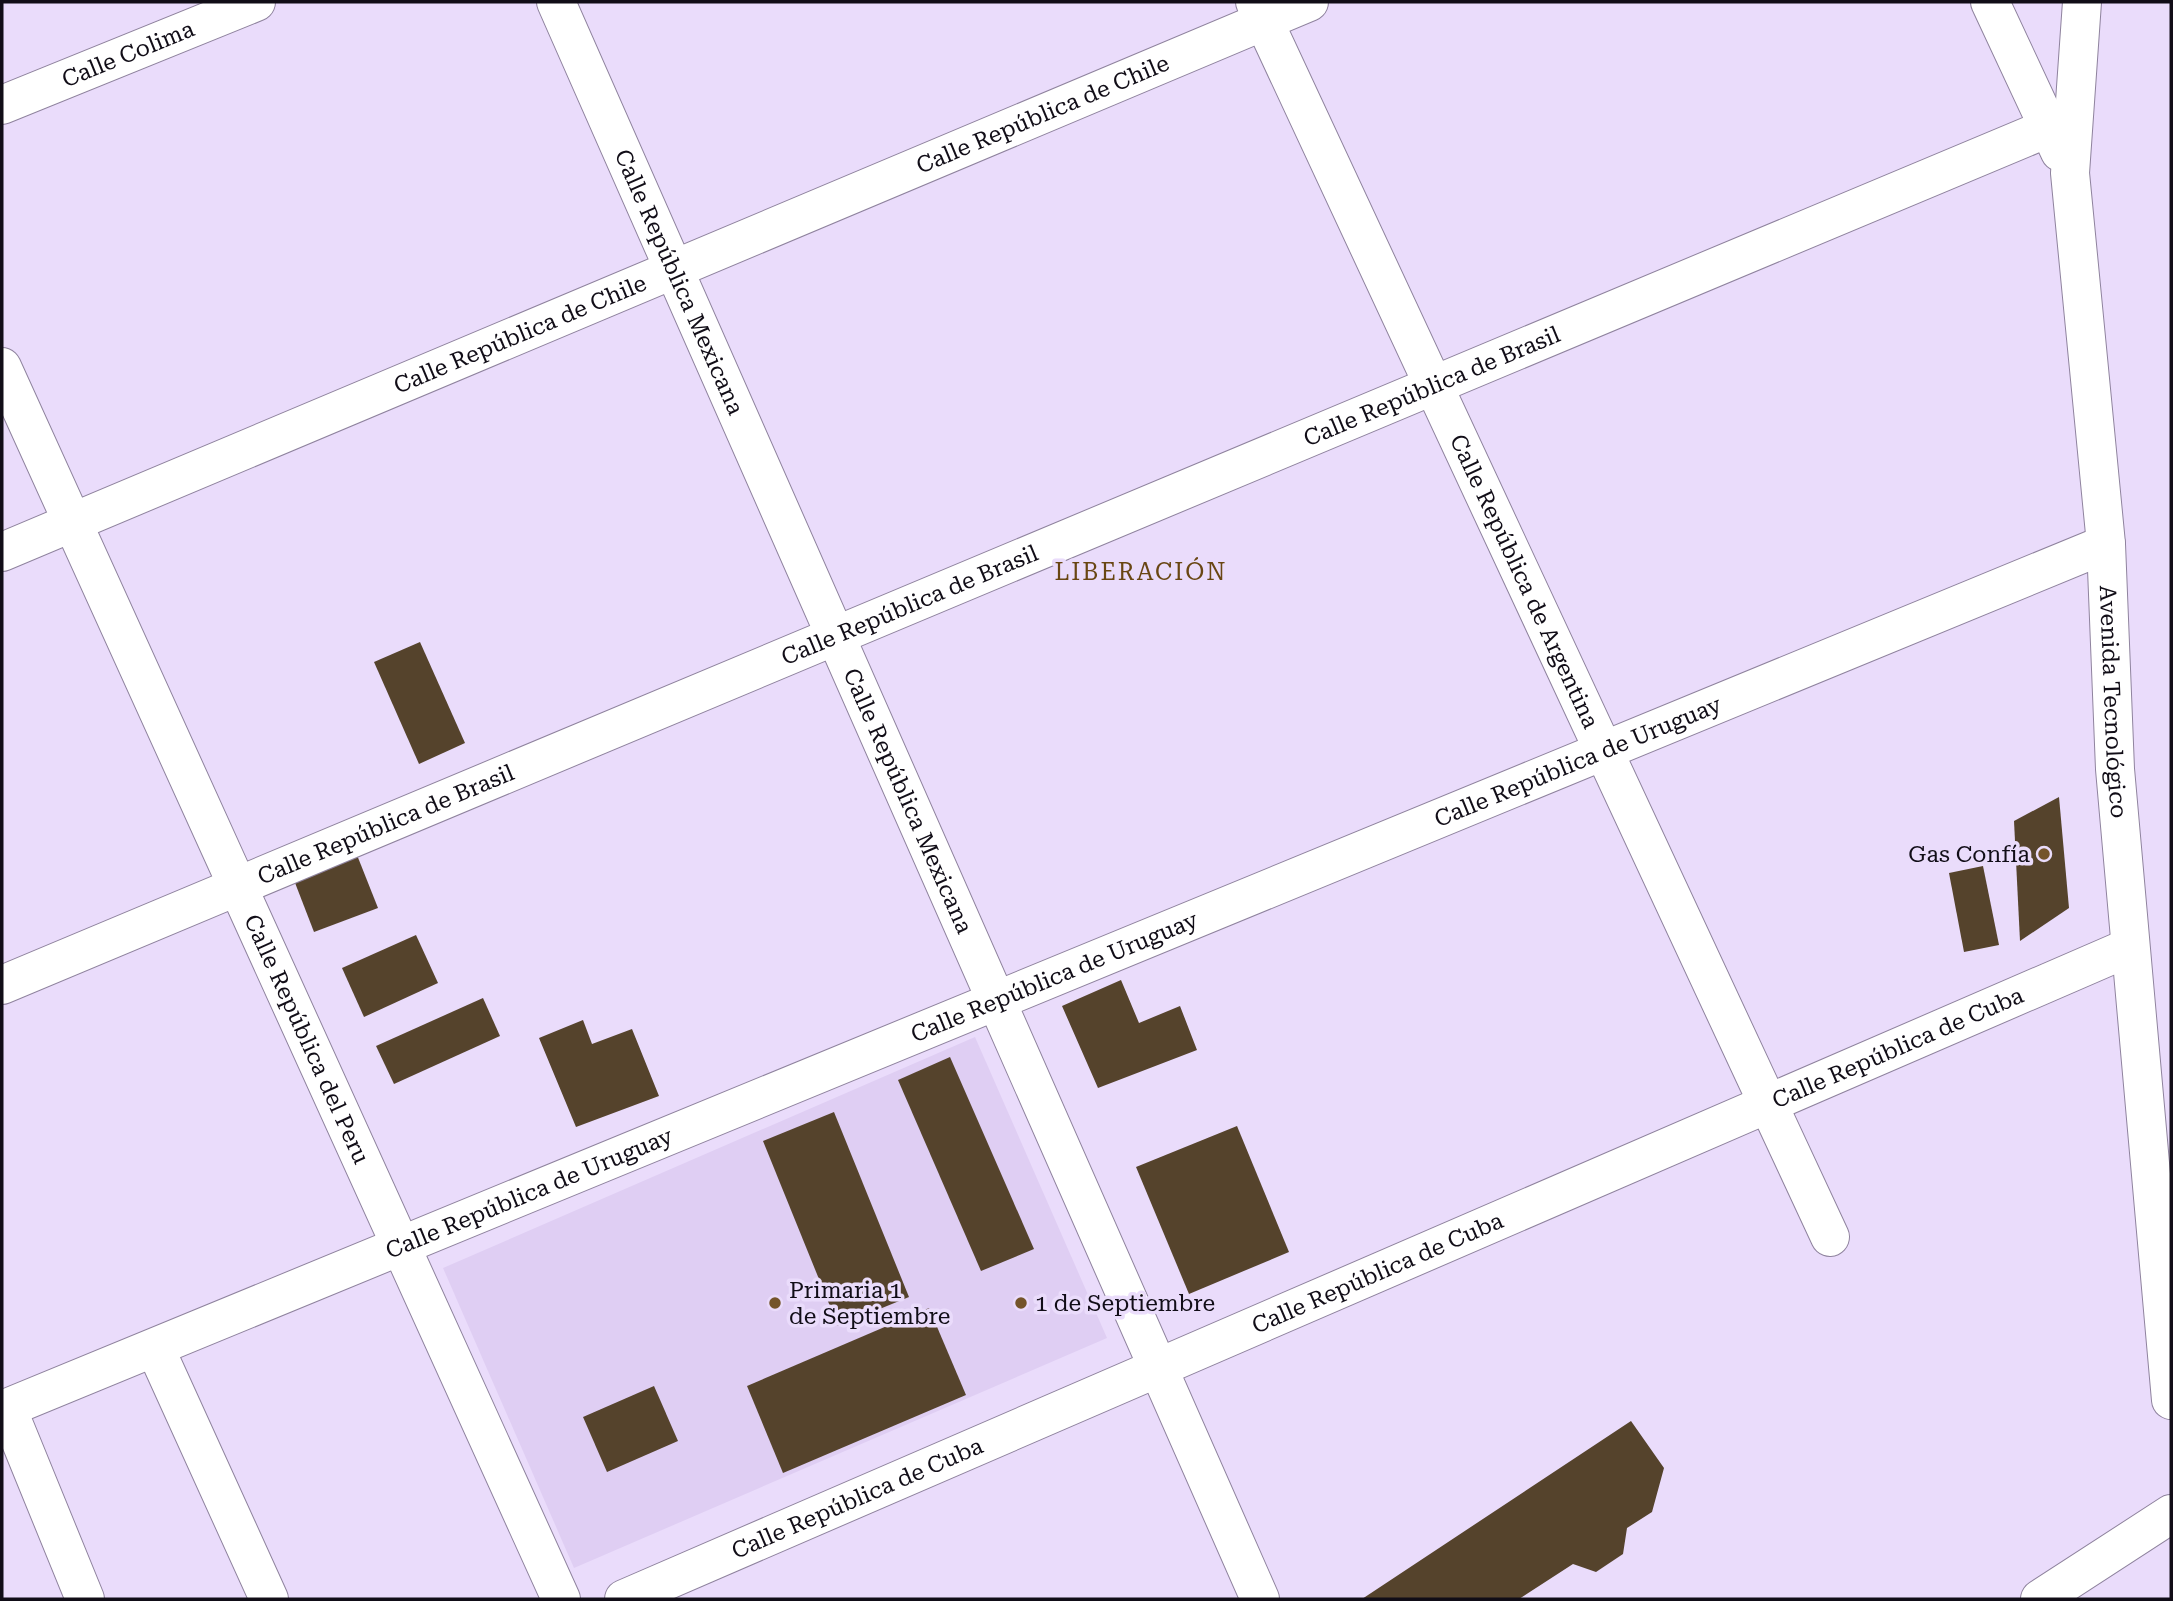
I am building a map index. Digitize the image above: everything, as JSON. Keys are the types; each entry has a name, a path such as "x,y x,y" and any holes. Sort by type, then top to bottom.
{"street":[{"name":"Calle Colima","path":"2,104 182,15 256,2"},
{"name":"Calle República Mexicana","path":"556,2 1260,1599"},
{"name":"Calle República de Chile","path":"2,552 674,269 1260,11 1309,2"},
{"path":"1990,2 2070,173"},
{"name":"Avenida Tecnológico","path":"2082,2 2070,173 2106,544 2115,769 2171,1400"},
{"name":"Calle República de Argentina","path":"1260,11 1830,1237"},
{"name":"Calle República de Brasil","path":"2,985 2049,128"},
{"name":"Calle República del Peru","path":"2,367 561,1599"},
{"name":"Calle República de Uruguay","path":"4,1409 2106,544"},
{"name":"Calle República de Cuba","path":"624,1599 2130,947"},
{"path":"155,1348 269,1599"},
{"path":"4,1409 85,1599"},
{"path":"2040,1599 2171,1514"}],"shaded area":[{"name":"Primaria 1 de Septiembre","path":"975,1037 1107,1338 574,1568 443,1268"}],"building":[{"path":"420,642 465,743 419,764 374,662"},
{"path":"2059,797 2069,908 2020,941 2014,821"},
{"path":"355,850 378,908 314,932 292,875"},
{"path":"1983,866 1999,945 1964,952 1949,873"},
{"path":"416,935 438,983 364,1017 342,968"},
{"path":"1121,980 1139,1023 1180,1006 1197,1050 1098,1088 1062,1006"},
{"path":"483,998 500,1036 394,1084 376,1046"},
{"path":"583,1020 592,1044 632,1029 659,1096 576,1127 539,1038"},
{"path":"950,1057 1034,1249 981,1271 898,1080"},
{"path":"834,1112 909,1297 838,1326 763,1141"},
{"path":"1237,1126 1289,1252 1189,1294 1136,1167"},
{"path":"929,1308 966,1395 783,1473 747,1386"},
{"path":"654,1386 678,1441 607,1472 583,1417"},
{"path":"1631,1421 1664,1468 1652,1512 1627,1528 1623,1554 1596,1572 1573,1564 1519,1599 1362,1599"}],"place":[{"name":"Gas Confía","path":"2044,854"},
{"name":"Primaria 1 de Septiembre","path":"775,1303"},
{"name":"1 de Septiembre","path":"1021,1303"}],"district":[{"name":"LIBERACIÓN","path":"1141,572"}]}
